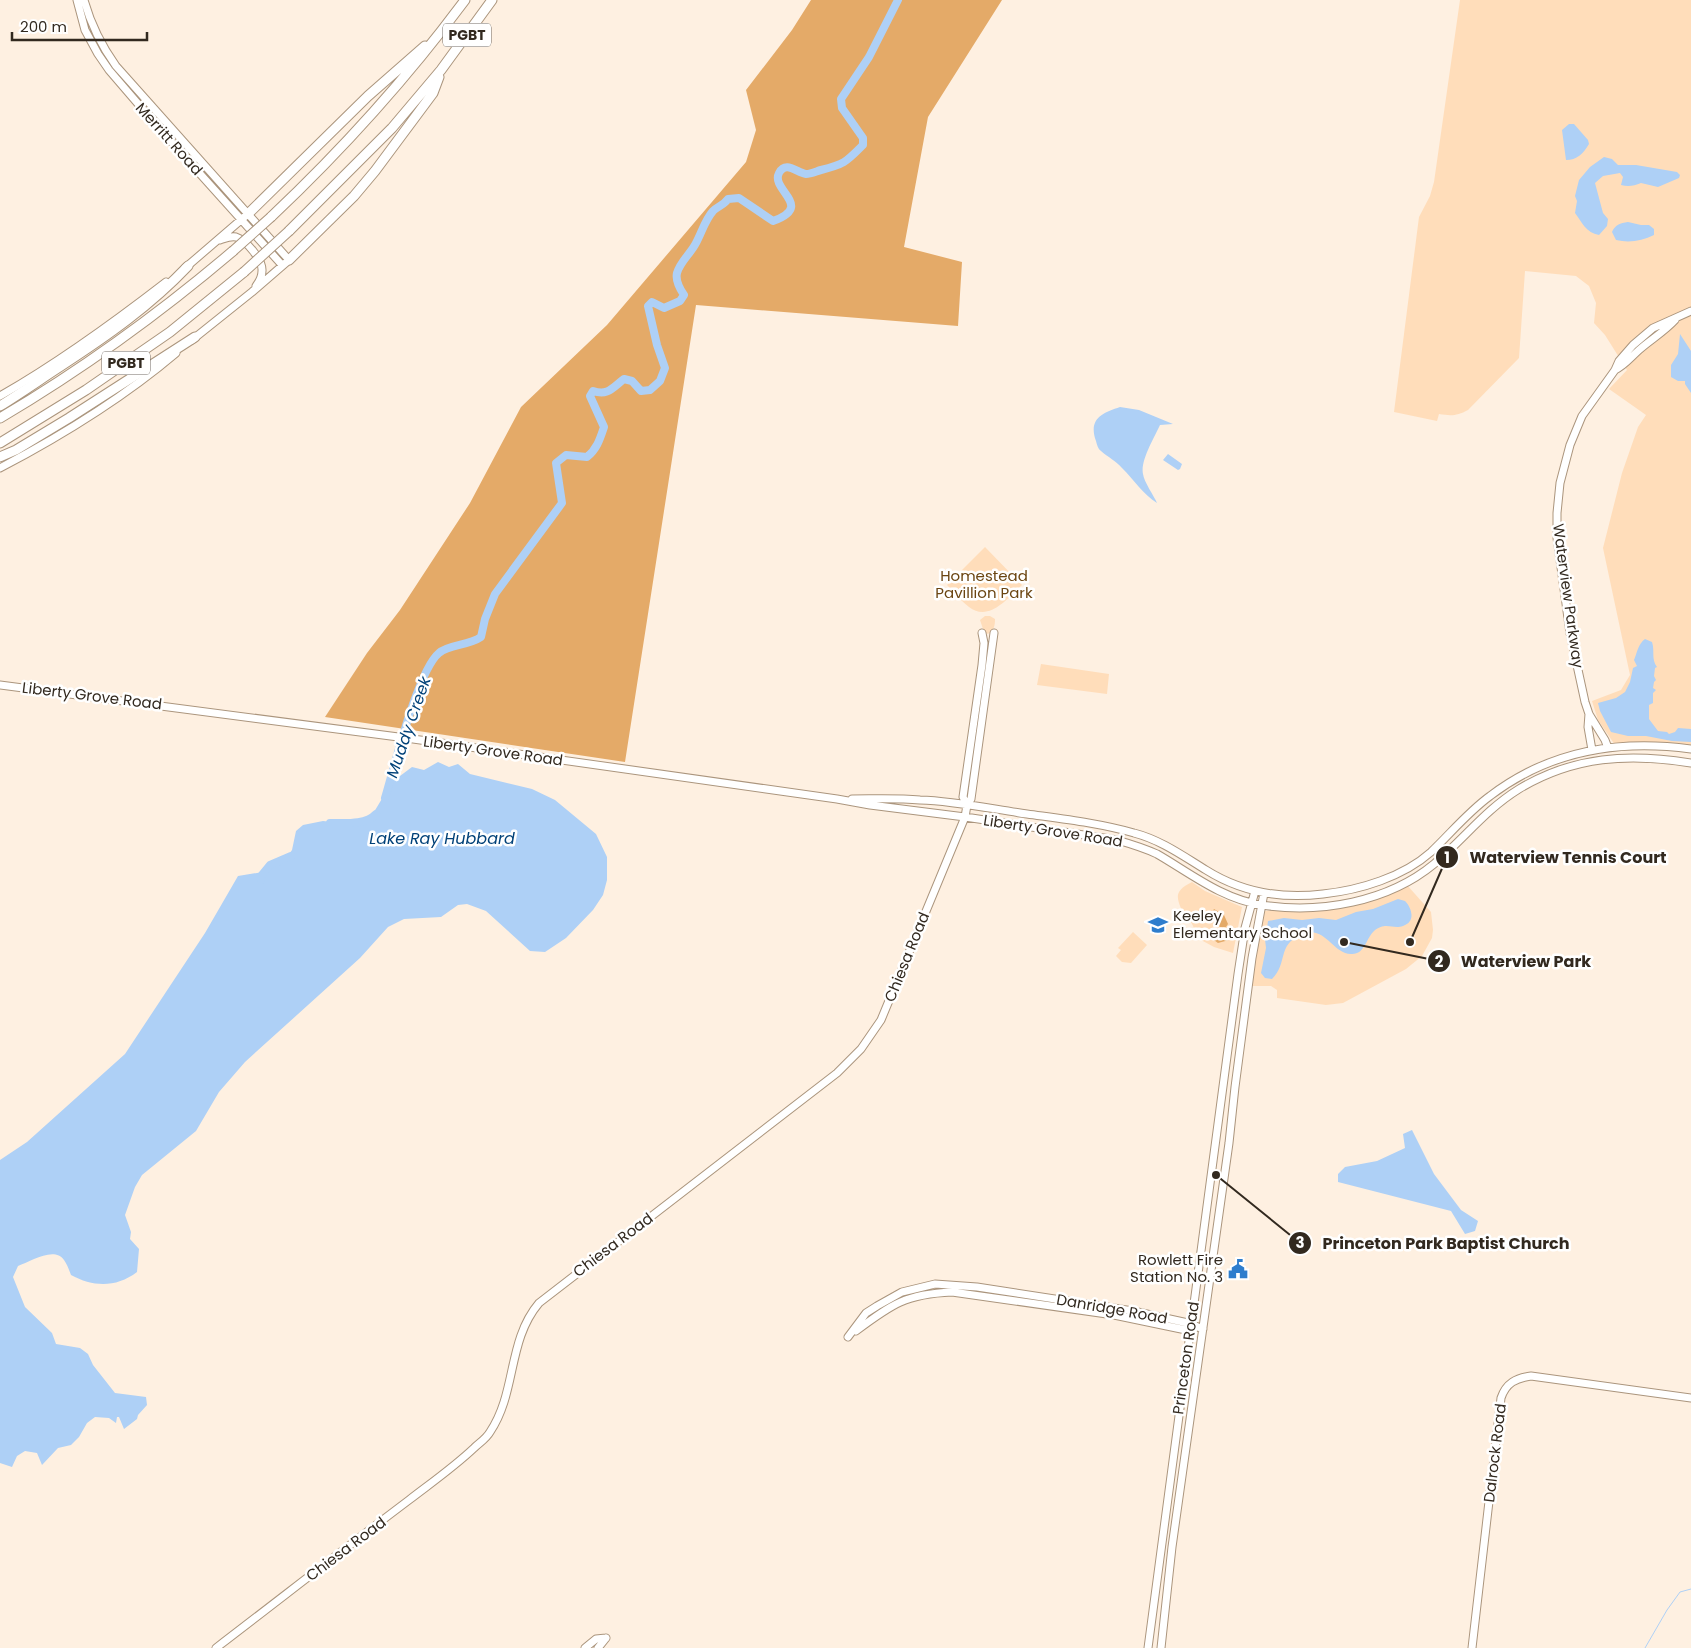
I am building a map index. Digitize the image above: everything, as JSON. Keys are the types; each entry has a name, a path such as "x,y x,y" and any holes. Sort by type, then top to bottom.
{"highway":[{"name":"PGBT","path":"0,418 69,375 122,338 175,299 233,251 355,133 404,78 465,0"},
{"name":"PGBT","path":"0,443 86,390 170,332 244,272 289,231 392,128 441,70 492,0"},
{"path":"249,213 368,96 400,66 438,35"},
{"path":"286,262 354,196 375,171 433,93 441,70"},
{"path":"0,406 142,310 188,266"},
{"path":"0,458 69,418 195,337"}],"main road":[{"name":"Merritt Road","path":"76,0 85,30 109,70 249,213 286,262"},
{"name":"Merritt Road","path":"84,0 92,26 105,50 142,102 242,220 286,262"},
{"path":"0,396 25,382 131,310 188,266 249,213"},
{"path":"218,240 234,237 240,239 253,250 260,261 262,271 259,281 252,292"},
{"path":"0,468 65,431 155,371 286,262"},
{"name":"Waterview Parkway","path":"1608,748 1589,714 1585,702 1570,633 1557,538 1557,513 1564,467 1570,445 1582,416 1615,370 1619,360 1653,328 1691,311"},
{"path":"967,805 970,799 994,633"},
{"path":"967,805 963,797 982,665 984,643 982,634"},
{"name":"Liberty Grove Road","path":"0,684 428,741 1118,840 1156,854 1193,878 1214,888 1234,897 1261,905 1320,907 1357,901 1396,887 1434,864 1483,815 1501,801 1540,778 1567,767 1590,761 1633,757 1659,758 1691,763"},
{"name":"Waterview Parkway","path":"1589,714 1588,727 1592,750"},
{"name":"Liberty Grove Road","path":"837,799 921,800 1088,822 1138,834 1163,844 1214,874 1255,891 1286,895 1325,894 1358,888 1404,870 1430,852 1475,808 1506,784 1554,760 1592,750 1608,748 1668,746 1691,749"},
{"name":"Chiesa Road","path":"216,1648 467,1455 486,1437 501,1412 509,1384 513,1357 524,1324 539,1303 837,1073 861,1048 881,1020 965,817 967,805"},
{"name":"Princeton Road","path":"1148,1648 1222,1085 1228,1056 1245,928 1255,891"},
{"name":"Princeton Road","path":"1161,1648 1172,1547 1229,1143 1239,1055 1264,893"},
{"path":"1228,1056 1239,1055"},
{"path":"1198,1269 1210,1271"},
{"name":"Danridge Road","path":"1190,1327 1166,1327 1148,1321 1114,1315 952,1292 931,1293 908,1298 887,1308 848,1337 866,1313 877,1306 902,1292 935,1284 976,1287 1068,1300 1133,1311 1203,1329"},
{"name":"Dalrock Road","path":"1472,1648 1501,1398 1508,1385 1515,1379 1531,1376 1691,1398"},
{"path":"585,1648 596,1639 606,1638 598,1648"}],"green space":[{"path":"1460,0 1691,0 1691,748 1615,745 1598,720 1592,701 1621,690 1630,675 1603,548 1622,473 1638,427 1646,415 1609,389 1627,370 1605,335 1594,323 1596,303 1589,286 1576,276 1525,271 1519,358 1464,412 1454,415 1439,414 1437,421 1394,412 1419,217 1430,196 1434,182"},
{"name":"Homestead Pavillion Park","path":"985,547 1022,585 998,606 984,612 976,611 969,607 947,585"},
{"path":"985,616 995,619 994,628 988,634 984,632 980,620"},
{"path":"1041,664 1109,674 1107,694 1037,685"},
{"path":"1192,882 1205,891 1242,907 1233,953 1214,947 1201,940 1203,937 1194,928 1188,916 1184,916 1178,896 1181,889"},
{"path":"1407,885 1431,912 1433,930 1432,938 1422,956 1406,969 1343,1003 1326,1005 1277,998 1277,990 1271,986 1252,986 1257,948 1265,911 1312,912 1353,906 1386,895"},
{"path":"1133,932 1147,945 1131,963 1122,962 1116,956 1121,950 1118,948"}],"shaded area":[{"path":"811,0 1002,0 928,117 904,247 962,262 958,326 696,305 625,762 325,717 367,653 400,610 470,503 521,407 607,325 746,162 756,130 746,90 792,30"},
{"path":"1214,909 1224,915 1228,924 1226,927 1220,927 1211,914"},
{"path":"1224,930 1231,933 1229,940 1218,943 1211,938 1215,933 1220,934"}],"water":[{"path":"1569,124 1574,124 1588,140 1589,144 1579,156 1566,160 1562,130"},
{"path":"1604,157 1612,159 1618,165 1636,165 1677,172 1680,175 1679,178 1658,187 1641,183 1631,186 1621,185 1623,177 1620,173 1603,176 1595,183 1603,213 1608,219 1607,226 1599,235 1588,230 1575,213 1577,201 1575,196 1579,180 1590,167"},
{"path":"1628,222 1649,225 1654,229 1654,235 1635,241 1616,240 1612,232 1613,230 1618,225"},
{"path":"1680,334 1691,351 1691,393 1685,381 1678,381 1671,377 1671,365 1678,354"},
{"path":"1120,407 1139,410 1173,424 1160,425 1144,462 1144,477 1157,503 1098,447 1094,433 1095,422 1102,415"},
{"path":"1168,454 1182,464 1180,469 1178,470 1163,460"},
{"path":"1645,639 1652,642 1654,661 1657,667 1655,668 1654,676 1656,680 1653,688 1656,690 1653,693 1653,703 1649,705 1649,719 1658,731 1669,734 1675,732 1678,728 1691,729 1691,742 1672,741 1646,736 1628,736 1611,732 1600,711 1598,703 1616,698 1625,692 1630,682 1633,668 1637,666 1634,660 1638,649"},
{"name":"Lake Ray Hubbard","path":"438,762 449,767 458,764 470,774 532,789 555,800 596,834 607,857 607,880 603,895 593,910 566,938 545,952 530,951 486,911 467,904 458,905 441,917 404,919 388,927 360,958 245,1062 219,1092 196,1131 142,1175 135,1187 125,1215 131,1232 130,1239 139,1249 137,1272 121,1281 96,1284 71,1275 64,1260 54,1254 42,1256 18,1266 13,1277 25,1307 52,1333 56,1344 80,1348 88,1354 93,1365 115,1393 146,1397 147,1405 138,1415 137,1419 124,1429 119,1417 117,1417 116,1423 109,1418 95,1417 87,1423 79,1437 71,1445 58,1448 42,1465 37,1453 25,1451 17,1456 12,1467 0,1463 0,1160 27,1142 125,1054 205,933 238,876 263,872 287,857 292,850 296,831 303,825 323,821 359,825 368,822 392,782 412,767 424,770"},
{"path":"1398,899 1405,901 1409,907 1411,911 1410,921 1399,927 1386,926 1378,928 1371,934 1365,946 1356,954 1344,952 1322,935 1309,932 1293,939 1288,944 1280,967 1272,979 1265,978 1261,973 1266,948 1264,931 1267,928 1268,921 1284,918 1336,920"},
{"path":"1412,1130 1434,1174 1461,1210 1478,1221 1475,1231 1465,1234 1451,1211 1338,1182 1338,1174 1345,1167 1377,1161 1405,1148 1403,1134"}],"waterway":[{"name":"Muddy Creek","path":"385,798 407,721 431,663 443,650 481,637 485,619 495,594 562,503 556,463 566,455 587,457 598,443 604,427 590,396 593,391 606,392 624,379 632,381 641,391 650,390 660,381 665,368 657,345 648,306 652,302 664,308 680,301 684,295 677,282 677,273 696,243 710,215 728,199 739,198 773,221 790,210 791,204 778,179 782,169 788,167 806,174 829,168 845,162 863,145 863,138 842,108 841,99 869,57 898,0"},
{"name":"Muddy Creek","path":"330,823 361,822 372,818 376,814"},
{"name":"Muddy Creek","path":"261,880 261,876 270,865 291,856"},
{"path":"1645,1648 1680,1592 1691,1589"}],"place":[{"name":"Keeley Elementary School","path":"1158,925"},
{"name":"Waterview Park","path":"1344,942"},
{"name":"Waterview Tennis Court","path":"1410,942"},
{"name":"Princeton Park Baptist Church","path":"1216,1175"},
{"name":"Rowlett Fire Station No. 3","path":"1238,1269"}]}
